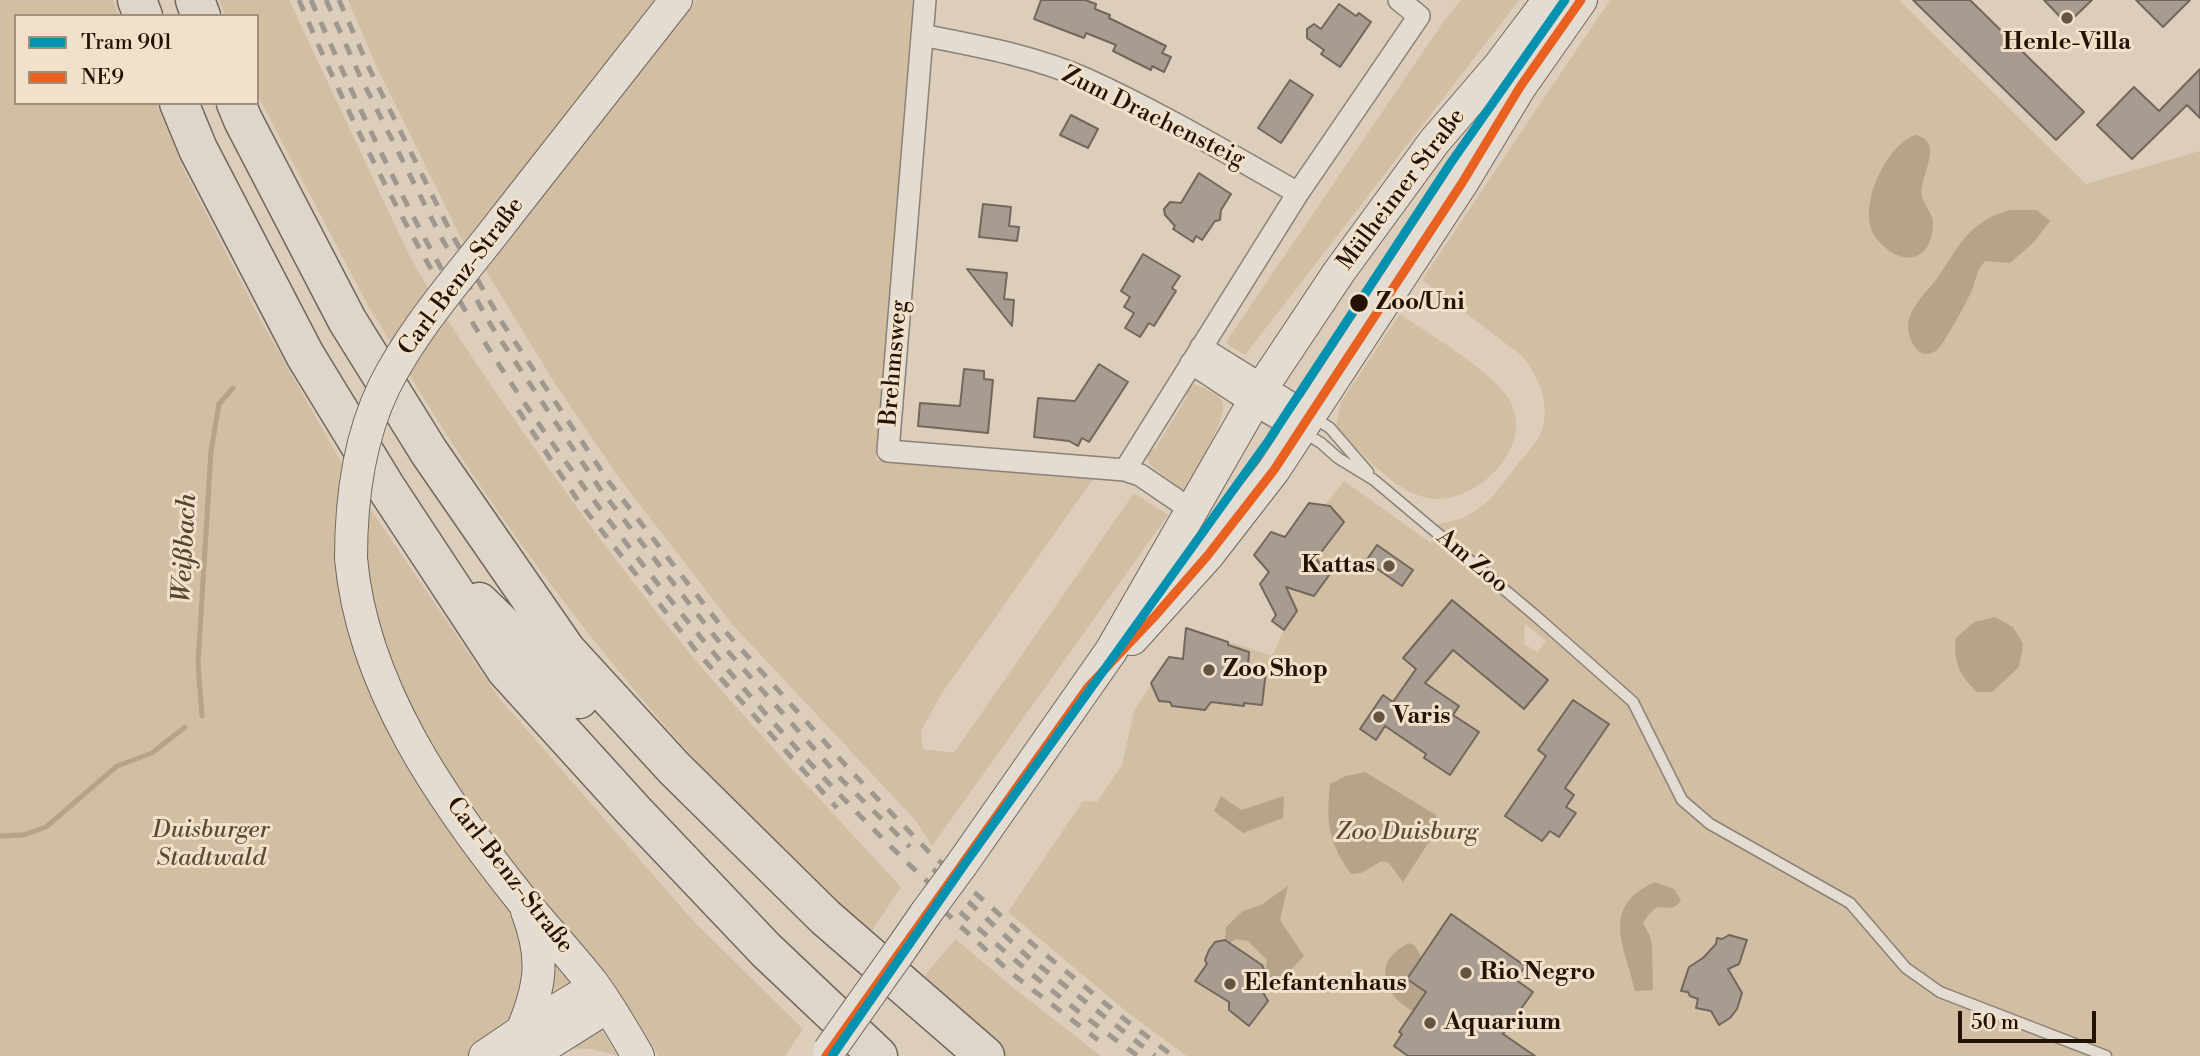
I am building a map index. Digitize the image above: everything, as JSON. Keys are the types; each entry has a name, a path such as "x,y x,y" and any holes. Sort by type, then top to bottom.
{"highway":[{"path":"180,105 198,149 305,355 385,486 506,670 633,810 766,950 878,1056"},
{"path":"237,105 347,320 429,452 566,650 674,768 825,917 985,1056"},
{"path":"432,556 689,807 811,933 951,1056"}],"main road":[{"name":"Carl-Benz-Straße","path":"638,1056 601,997 464,825 407,733 371,655 358,613 351,558 351,522 360,457 384,388 406,349 439,302 676,0"},
{"name":"Mülheimer Straße","path":"828,1054 1088,687 1193,512 1258,395 1368,231 1434,142 1500,65 1549,0"},
{"name":"Mülheimer Straße","path":"1088,687 1155,617 1208,555 1273,470 1462,183 1520,87 1581,0"},
{"path":"522,901 536,941 540,976 526,1043"},
{"path":"485,1056 526,1043 601,997"}],"street":[{"name":"Brehmsweg","path":"925,0 888,451 1125,470 1140,475 1193,512"},
{"path":"1125,470 1298,193 1419,16 1399,0"},
{"name":"Zum Drachensteig","path":"922,34 1011,53 1085,79 1182,128 1298,193"},
{"path":"1196,355 1305,423"}],"lane":[{"name":"Am Zoo","path":"1305,423 1330,428 1374,480"},
{"name":"Am Zoo","path":"1305,423 1338,458 1374,480 1570,645 1633,702 1682,800 1710,824 1850,903 1906,968 1940,992 2106,1056"}],"green space":[{"name":"Duisburger Stadtwald","path":"0,0 113,0 118,14 14,14 14,105 157,105 185,172 259,317 344,467 354,648 364,676 394,740 449,831 523,929 531,973 510,1024 471,1056 0,1056"},
{"path":"219,0 289,0 410,257 430,291 393,346 369,307 259,98 259,14 224,14"},
{"path":"348,0 663,0 467,250 376,65"},
{"path":"696,0 913,0 876,460 1093,479 942,693 921,731 923,749 954,753 1134,493 1168,515 932,846 916,821 732,624 620,479 554,382 485,269"},
{"path":"1461,0 1519,0 1245,355 1231,347 1226,342 1444,21"},
{"name":"Zoo Duisburg","path":"1610,0 1899,0 2086,184 2200,151 2200,1056 1187,1056 1127,1012 1008,912 1083,801 1097,802 1122,765 1134,711 1169,657 1183,659 1186,627 1272,656 1284,630 1272,621 1276,615 1260,584 1269,572 1254,555 1271,532 1296,541 1296,522 1309,503 1325,505 1344,481 1431,543 1437,524 1465,517 1486,503 1535,442 1542,430 1544,400 1527,363 1521,355 1422,280","holes":["1525,624 1546,641 1537,652 1524,644"]},
{"path":"1400,314 1485,373 1506,395 1515,413 1515,432 1510,451 1498,468 1483,482 1466,492 1447,498 1428,498 1403,488 1378,469 1336,427 1341,402"},
{"path":"446,318 564,490 659,615 743,715 901,887 869,935 796,867 659,719 569,608 486,493 409,374"},
{"path":"1189,383 1216,395 1222,401 1223,408 1216,432 1185,492 1150,465 1145,452 1149,446 1155,449 1188,395 1183,392"},
{"path":"367,504 500,699 695,923 803,1029 785,1056 659,1056 608,975 533,888 474,813 410,708 380,638 365,557"},
{"path":"956,939 1101,1056 1007,1056 919,982"},
{"path":"547,952 578,987 539,1007"},
{"path":"597,1023 618,1056 591,1049 563,1048"}],"shaded area":[{"path":"1915,135 1929,144 1929,160 1922,195 1933,224 1927,247 1921,254 1904,257 1886,248 1877,239 1871,227 1869,213 1876,181 1884,166 1893,152"},
{"path":"2010,210 2037,210 2050,221 2034,242 2010,263 1985,261 1978,271 1966,303 1941,346 1930,354 1923,354 1913,345 1908,330 1914,307 1973,229 1995,215"},
{"path":"1995,617 2013,627 2023,644 2019,667 1992,692 1977,692 1959,668 1956,638 1974,622"},
{"path":"1365,772 1436,815 1438,828 1403,882 1389,863 1382,861 1361,873 1351,874 1333,841 1328,810 1330,784 1346,776"},
{"path":"1221,796 1241,810 1284,796 1283,818 1243,833 1214,811"},
{"path":"1655,882 1674,889 1681,900 1673,907 1657,907 1643,923 1652,947 1653,990 1635,991 1622,943 1621,916 1627,903 1638,892"},
{"path":"1288,886 1280,920 1304,956 1287,974 1264,982 1267,960 1248,941 1236,939 1230,943 1225,940 1226,927 1243,911 1261,905"},
{"path":"1409,943 1415,946 1421,956 1407,979 1426,992 1413,1011 1394,996 1386,977 1390,959 1397,950"}],"building":[{"path":"1041,0 1085,0 1096,4 1095,9 1110,15 1109,18 1166,46 1162,53 1171,57 1164,72 1152,66 1151,70 1113,51 1116,45 1086,33 1084,38 1034,19"},
{"path":"1913,0 1970,0 2084,112 2056,140"},
{"name":"Henle-Villa","path":"2044,0 2092,0 2067,24"},
{"path":"2136,0 2190,0 2163,27"},
{"path":"1339,4 1356,16 1359,13 1371,22 1340,67 1321,54 1324,50 1307,38 1307,29 1314,24 1321,29"},
{"path":"2200,69 2200,118 2187,105 2132,159 2097,125 2134,87 2159,111"},
{"path":"1290,80 1313,95 1281,143 1258,128"},
{"path":"1071,115 1098,129 1088,148 1060,135"},
{"path":"1199,173 1231,194 1221,210 1220,220 1215,221 1202,240 1196,236 1193,242 1173,229 1175,226 1165,215 1164,209 1170,202 1181,203"},
{"path":"983,204 1011,207 1009,226 1019,227 1017,241 979,237"},
{"path":"1143,254 1180,276 1172,288 1176,291 1154,326 1149,323 1140,337 1125,328 1134,313 1124,307 1130,297 1121,291"},
{"path":"967,269 1007,273 1004,299 1014,300 1012,326"},
{"path":"1099,364 1128,382 1089,442 1082,438 1078,446 1069,441 1034,437 1038,398 1075,401"},
{"path":"964,369 984,371 984,379 993,380 988,433 918,426 920,403 960,406"},
{"path":"1309,503 1330,506 1344,522 1316,559 1330,574 1314,596 1286,587 1297,611 1284,630 1272,621 1276,615 1260,584 1269,572 1254,555 1271,532 1285,537"},
{"name":"Kattas","path":"1377,545 1413,570 1402,586 1366,561"},
{"path":"1452,600 1548,680 1524,709 1453,650 1425,683 1459,706 1453,715 1479,732 1450,775 1424,758 1426,754 1385,726 1376,740 1360,729 1383,695 1393,702 1416,669 1403,658"},
{"name":"Zoo Shop","path":"1186,628 1249,652 1248,666 1251,666 1251,670 1266,671 1262,705 1211,702 1205,710 1172,706 1170,702 1159,701 1151,683 1169,657 1183,659"},
{"path":"1573,700 1609,724 1565,788 1574,795 1566,807 1576,813 1559,837 1550,831 1542,841 1505,816 1546,756 1538,750"},
{"path":"1451,914 1525,966 1516,980 1533,992 1503,1034 1535,1056 1408,1056 1394,1046 1402,1034 1399,1032 1426,992 1407,979"},
{"path":"1729,935 1747,940 1739,964 1728,969 1742,993 1737,1009 1719,1025 1711,1011 1696,1008 1698,999 1681,991 1689,967 1703,958 1716,944 1717,938 1722,939"},
{"name":"Elefantenhaus","path":"1225,940 1262,965 1265,972 1266,978 1261,989 1268,1001 1249,1026 1229,1010 1229,1002 1195,981 1207,964 1205,960 1209,950 1215,942"}],"waterway":[{"name":"Weißbach","path":"202,716 198,663 211,451 219,404 233,388"},
{"name":"Weißbach","path":"0,836 23,835 46,827 117,766 152,753 185,727"}],"railway":[{"path":"299,0 370,154 451,303"},
{"path":"311,0 390,170 456,295 543,430 658,584 766,714 881,837 1005,951 1070,1005 1138,1056"},
{"path":"326,0 359,74 441,237 492,327 600,489 716,638 841,779 910,847"},
{"path":"339,0 369,68 450,231 501,321 609,482 724,630 849,769 929,852 1035,946 1173,1056"},
{"path":"518,410 579,502 698,653 837,808"},
{"path":"933,869 1027,956 1155,1056"},
{"path":"943,910 1011,973 1098,1040"}],"tram line":[{"name":"901","path":"832,1056 964,865 1269,440 1450,164 1565,0"}],"transit line":[{"name":"NE9","path":"826,1056 1088,687 1208,555 1274,470 1462,183 1520,87 1581,0"}],"place":[{"name":"Henle-Villa","path":"2067,18"},
{"name":"Zoo/Uni","path":"1359,303"},
{"name":"Kattas","path":"1389,566"},
{"name":"Zoo Shop","path":"1209,670"},
{"name":"Varis","path":"1379,717"},
{"name":"Rio Negro","path":"1466,973"},
{"name":"Elefantenhaus","path":"1230,984"},
{"name":"Aquarium","path":"1430,1023"}]}
